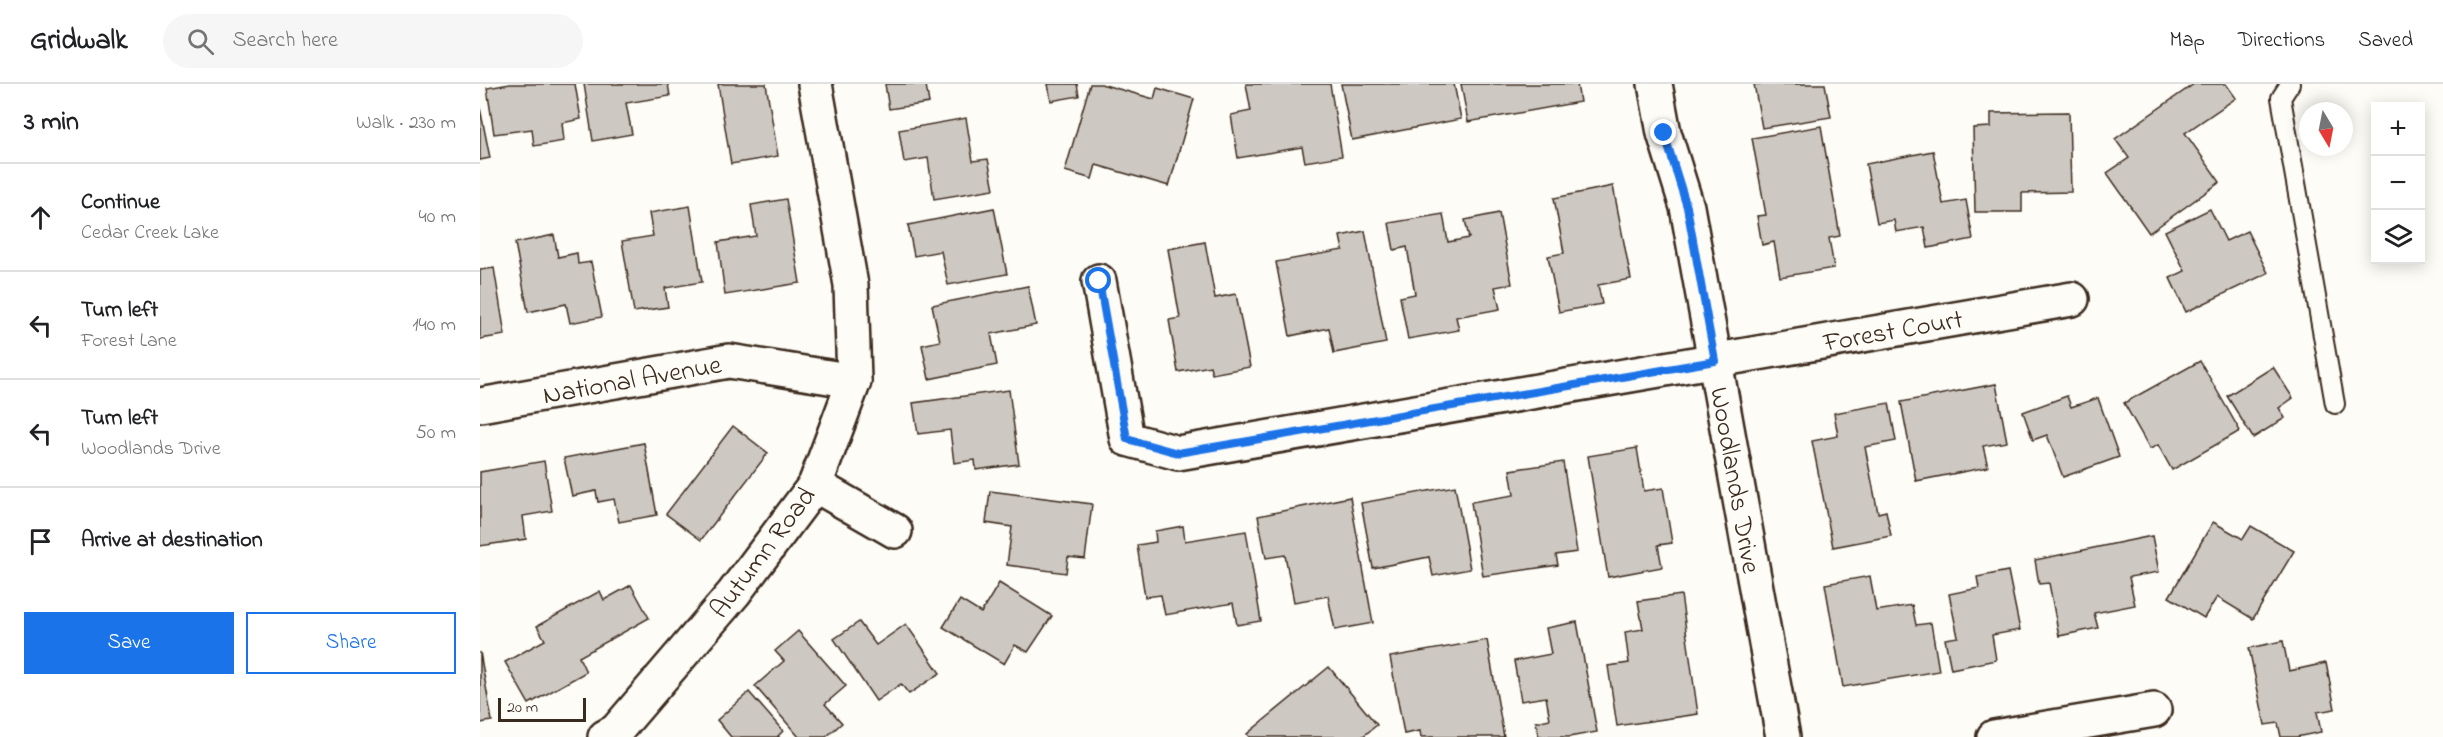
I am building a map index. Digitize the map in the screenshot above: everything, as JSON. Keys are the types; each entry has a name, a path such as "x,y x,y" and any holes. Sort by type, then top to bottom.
{"street":[{"name":"Autumn Road","path":"605,737 616,730 734,593 815,485 854,381 851,285 815,84"},
{"name":"Woodlands Drive","path":"1655,84 1664,133 1687,207 1783,737"},
{"name":"Forest Court","path":"1099,281 1127,439 1178,453 2072,298"},
{"name":"National Avenue","path":"480,405 729,361 854,381"},
{"path":"815,485 895,531"},
{"path":"1994,737 2154,710"}],"lane":[{"path":"2290,84 2281,98 2335,404"}],"building":[{"path":"510,84 575,84 581,119 562,123 564,141 534,146 532,129 494,134 487,88"},
{"path":"584,84 668,84 670,96 626,103 632,134 593,141"},
{"path":"718,84 766,84 778,156 731,164"},
{"path":"885,84 932,84 926,85 929,103 889,109"},
{"path":"1048,84 1077,84 1079,96 1051,101"},
{"path":"1090,84 1101,84 1154,99 1157,88 1194,99 1169,186 1096,165 1092,179 1065,171"},
{"path":"1246,84 1330,84 1342,156 1305,162 1302,147 1238,158 1231,115 1251,111"},
{"path":"1341,84 1454,84 1461,119 1352,140"},
{"path":"1461,84 1577,84 1580,102 1468,122"},
{"path":"1754,84 1825,84 1831,117 1762,128"},
{"path":"2194,84 2226,84 2236,98 2185,133 2220,182 2149,233 2107,173 2129,158 2115,139"},
{"path":"480,108 490,158 480,160"},
{"path":"2069,112 2071,192 2022,193 2022,212 1975,212 1973,128 1991,127 1991,113"},
{"path":"966,118 973,161 988,159 994,189 934,199 928,158 904,162 899,130"},
{"path":"1821,126 1840,236 1829,238 1834,268 1780,277 1774,242 1762,245 1757,216 1766,215 1752,138"},
{"path":"1933,151 1943,204 1966,200 1973,239 1928,248 1924,227 1896,232 1894,220 1877,223 1866,164"},
{"path":"1613,186 1631,279 1598,285 1602,304 1559,312 1548,256 1564,253 1554,198"},
{"path":"786,199 800,283 725,295 718,242 756,236 751,205"},
{"path":"690,206 702,282 665,288 668,307 634,312 622,241 653,236 649,213"},
{"path":"994,208 1007,274 948,285 941,251 914,256 908,225"},
{"path":"2210,209 2226,241 2247,231 2268,273 2186,312 2170,278 2185,271 2165,231"},
{"path":"1499,213 1512,284 1495,287 1500,309 1456,317 1459,330 1408,339 1400,297 1415,294 1407,247 1394,250 1389,223 1443,214 1448,242 1469,238 1465,220"},
{"path":"1365,231 1386,343 1334,353 1329,328 1290,336 1276,262 1343,250 1340,236"},
{"path":"554,235 558,257 577,253 578,264 591,262 602,317 570,323 566,304 528,312 515,243"},
{"path":"1205,242 1215,298 1236,294 1250,367 1212,374 1210,366 1178,372 1169,320 1180,318 1168,249"},
{"path":"494,268 505,335 480,339 480,270"},
{"path":"1028,286 1036,325 991,334 997,365 929,379 922,345 940,341 932,305"},
{"path":"2200,361 2240,431 2172,470 2158,445 2150,449 2124,403"},
{"path":"2273,367 2293,398 2279,408 2285,418 2253,438 2227,396"},
{"path":"1996,384 2007,442 1983,446 1988,467 1916,481 1901,402"},
{"path":"1009,390 1019,464 976,470 975,460 954,463 950,430 918,434 913,403"},
{"path":"2067,396 2071,407 2098,398 2119,457 2063,477 2047,435 2033,440 2023,412"},
{"path":"1889,403 1896,441 1865,447 1878,513 1886,511 1891,536 1833,547 1812,441 1838,436 1834,413"},
{"path":"733,426 768,453 701,540 666,514"},
{"path":"644,443 657,515 619,522 614,499 598,502 596,491 572,496 564,458"},
{"path":"1637,448 1644,491 1663,488 1672,543 1658,545 1662,567 1608,577 1588,456"},
{"path":"544,461 552,511 523,516 526,539 480,546 480,472"},
{"path":"1563,462 1577,552 1556,555 1558,565 1483,576 1471,502 1514,495 1510,470"},
{"path":"1455,486 1470,569 1433,576 1429,557 1373,568 1361,503"},
{"path":"990,491 1092,504 1085,559 1068,557 1066,573 1007,565 1012,527 986,523"},
{"path":"1350,497 1373,623 1335,630 1328,596 1294,602 1285,555 1266,558 1258,516"},
{"path":"2213,522 2243,539 2251,526 2294,551 2253,619 2217,597 2204,618 2169,597"},
{"path":"1183,526 1185,541 1246,531 1261,621 1237,625 1233,603 1165,615 1161,595 1145,597 1137,545 1156,542 1155,531"},
{"path":"2152,536 2159,572 2129,577 2135,605 2094,613 2098,628 2059,636 2049,583 2039,584 2035,560"},
{"path":"2008,571 2020,630 1992,635 1996,660 1951,669 1945,639 1958,637 1949,594 1979,588 1977,577"},
{"path":"1870,576 1876,611 1912,605 1916,625 1931,623 1939,671 1843,687 1825,584"},
{"path":"999,583 1052,616 1028,652 1015,645 1004,664 943,627 960,600 981,613"},
{"path":"631,585 649,618 579,657 586,672 529,704 505,662 545,640 537,626 600,591 604,600"},
{"path":"1681,595 1698,714 1617,726 1608,666 1629,663 1625,632 1643,629 1638,601"},
{"path":"859,622 876,645 906,624 940,673 909,694 901,684 876,701 834,639"},
{"path":"1577,622 1597,732 1569,737 1539,737 1536,722 1550,719 1546,697 1521,701 1514,661 1551,654 1546,628"},
{"path":"798,631 846,686 825,704 842,723 826,737 799,737 755,686 784,661 775,651"},
{"path":"1487,640 1504,737 1421,737 1420,731 1404,734 1390,657"},
{"path":"2283,641 2289,671 2326,663 2335,709 2317,712 2321,732 2296,737 2281,737 2278,723 2265,725 2249,648"},
{"path":"480,652 492,721 480,723"},
{"path":"1329,667 1377,725 1362,737 1249,737 1247,734"},
{"path":"749,692 783,731 779,737 731,737 717,720"}],"route":[{"path":"1099,281 1127,439 1178,453 1715,361 1687,207 1664,133"}]}
